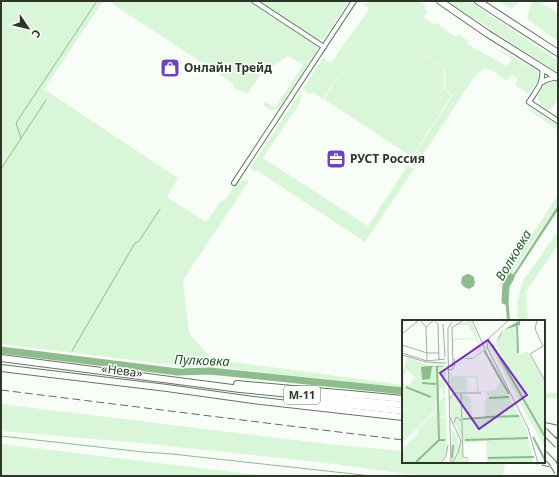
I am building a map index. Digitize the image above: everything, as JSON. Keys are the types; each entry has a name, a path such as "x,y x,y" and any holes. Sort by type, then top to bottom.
{"highway":[{"path":"440,1 488,34 557,77"},
{"path":"478,1 558,53"},
{"name":"«Нева»","path":"1,358 240,389 402,405"},
{"name":"«Нева»","path":"1,368 240,397 253,400 402,417"},
{"name":"«Нева»","path":"167,379 402,399"},
{"name":"«Нева»","path":"240,397 402,411"},
{"path":"545,426 558,429"},
{"path":"545,431 558,434"},
{"path":"545,432 558,445"},
{"path":"545,455 552,462 558,472"}],"street":[{"path":"254,1 324,47"},
{"path":"234,183 354,1"},
{"path":"542,68 543,78 541,84 529,102 558,121"},
{"path":"541,84 546,80 557,77"}],"shaded area":[{"path":"1,1 107,1 101,4 44,89 178,178 167,197 206,222 220,202 225,200 236,183 246,180 249,181 183,280 189,333 212,359 402,385 402,388 207,366 190,367 1,344"},
{"path":"108,1 249,1 315,44 317,47 316,53 280,107 274,110 269,109 263,105 266,102 275,108 303,65 288,56 262,73 247,94 233,87 234,84"},
{"path":"258,1 349,1 326,36 320,40 317,40"},
{"path":"369,1 419,1 426,6 424,8 428,10 424,18 434,24 436,23 456,37 458,34 468,41 467,44 507,66 512,59 495,48 514,57 538,72 536,84 528,94 515,85 518,79 512,75 507,81 488,69 480,71 471,82 415,167 409,163 453,95 445,89 445,69 374,22 444,69 444,89 452,95 412,157 324,99 360,43 323,99 313,92 311,94 307,92 303,88 323,58 331,63 369,9 360,2 366,4"},
{"path":"450,1 468,1 558,60 558,73 452,4"},
{"path":"498,1 519,1 514,7 509,8"},
{"path":"534,1 551,1 541,3 558,14 558,41 528,20 529,10"},
{"path":"549,80 558,84 558,100 550,110 544,107 538,100 538,92"},
{"path":"299,94 301,96 300,103 263,158 368,226 408,165 414,169 365,242 256,170 255,172 250,168"},
{"path":"531,109 558,125 558,130 530,111"},
{"path":"558,195 558,204 505,284 504,291 499,285"},
{"path":"558,205 558,210 510,283 508,296 510,320 507,320 505,295 507,284"},
{"path":"558,231 558,245 526,292 528,320 518,320 517,302 523,281"},
{"path":"467,274 474,277 475,281 474,286 469,289 464,287 461,283 462,277"},
{"path":"545,392 558,393 558,399 545,398"},
{"path":"1,404 328,444 402,451 402,463 505,463 503,476 422,476 326,463 151,444 1,431"},
{"path":"1,444 266,476 1,476"}],"waterway":[{"path":"21,138 16,123 97,1"},
{"path":"1,169 46,100"},
{"path":"72,351 135,243 139,241 160,209"},
{"name":"Волковка","path":"505,301 506,286 511,277"},
{"name":"Пулковка","path":"1,350 178,372 210,371 402,391"},
{"path":"1,436 372,476"}],"railway":[{"path":"1,390 402,440"},
{"path":"545,460 558,462"},
{"path":"534,463 558,469"}],"place":[{"name":"Онлайн Трейд","path":"170,68"},
{"name":"РУСТ Россия","path":"336,159"}]}
